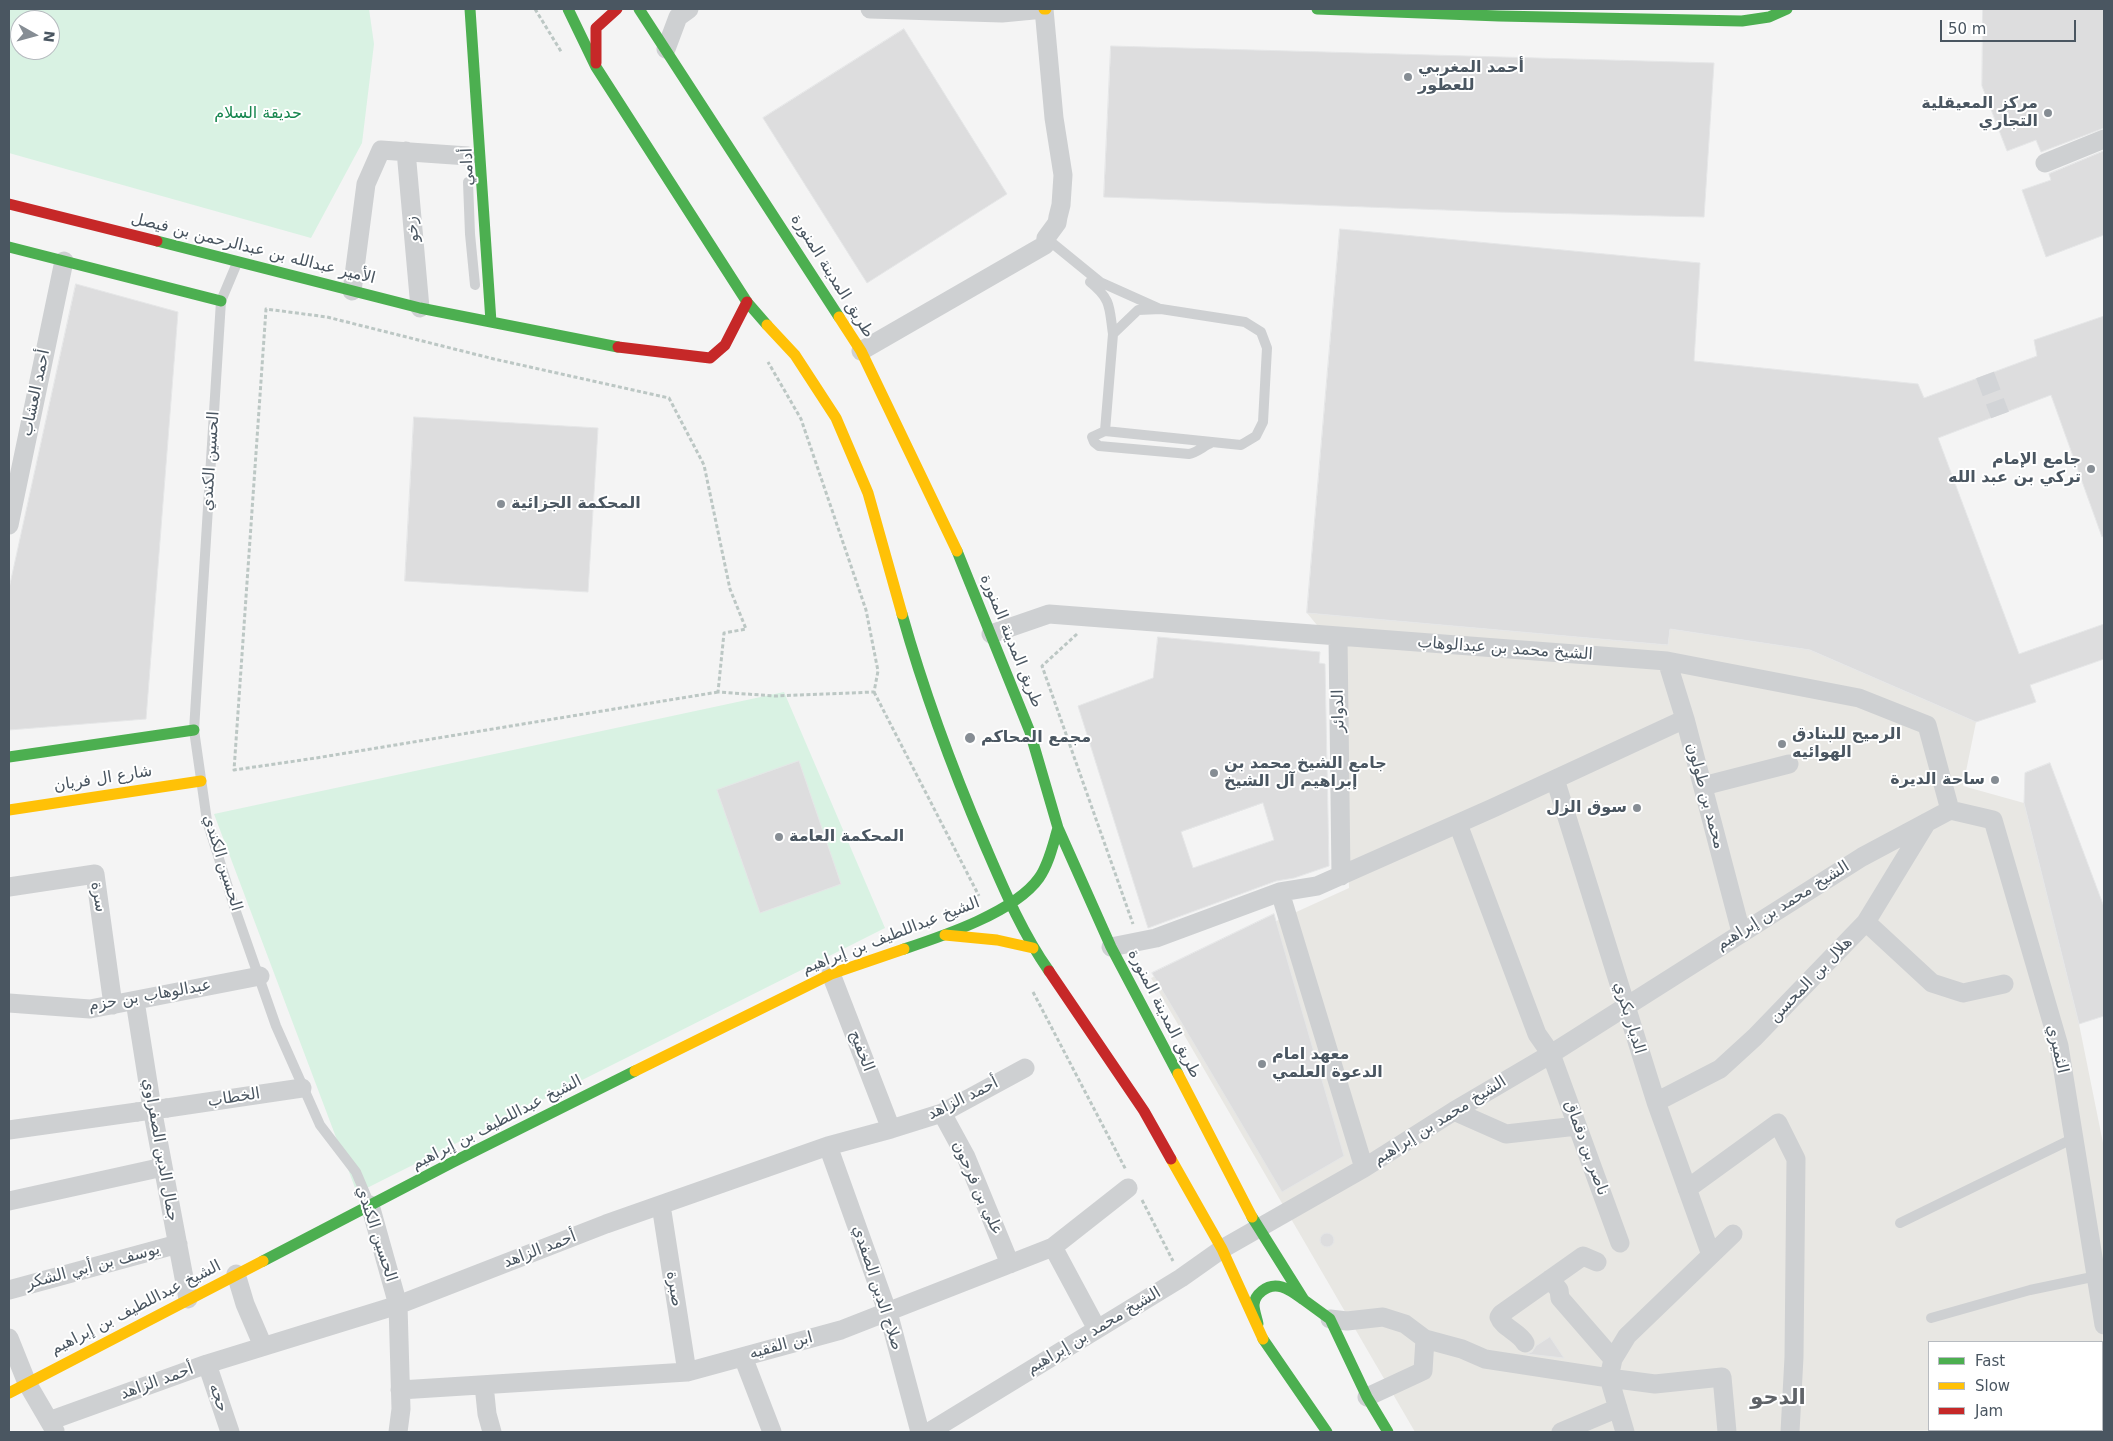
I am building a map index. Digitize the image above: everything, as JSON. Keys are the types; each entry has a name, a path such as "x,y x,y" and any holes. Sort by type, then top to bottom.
{"main road":[{"path":"470,9 491,322 559,338 676,356 710,358 725,345 747,302"},
{"path":"568,9 596,67 747,302 795,355 836,418 868,493 917,667 963,794 1010,904 1033,948 1144,1111 1222,1249 1260,1334 1327,1432"},
{"path":"596,67 596,28 617,9"},
{"name":"طريق المدينة المنورة","path":"639,9 861,352 951,536 1030,732 1058,828 1111,947 1258,1228 1304,1300 1330,1319 1367,1397 1388,1432"},
{"path":"1317,9 1499,16 1742,21 1769,17 1787,9"},
{"name":"الأمير عبدالله بن عبدالرحمن بن فيصل","path":"9,204 420,308 491,322"},
{"path":"9,247 222,301"},
{"path":"9,757 194,730"},
{"name":"شارع ال فريان","path":"9,810 201,781"},
{"name":"الشيخ عبداللطيف بن إبراهيم","path":"9,1393 370,1205 831,974 945,935 1010,904 1038,880 1045,869 1058,828"},
{"path":"945,935 997,940 1033,948"},
{"path":"1260,1334 1254,1304 1261,1291 1274,1285 1282,1286 1304,1300"}],"street":[{"path":"666,50 678,17 689,9"},
{"path":"861,352 1045,242 1058,217 1061,205 1063,174 1054,118 1045,9 1002,13 870,9"},
{"path":"2045,162 2104,138"},
{"path":"352,291 366,184 381,150 406,151 468,161"},
{"name":"زخو","path":"406,151 420,308"},
{"name":"أحمد العشاب","path":"9,526 15,460 64,261"},
{"name":"الشيخ محمد بن عبدالوهاب","path":"991,634 1049,614 1667,661 1859,698 1927,725 1950,810"},
{"name":"الدوائر","path":"1338,637 1341,876"},
{"name":"محمد بن طولون","path":"1667,661 1685,719 1741,932"},
{"path":"1111,947 1156,938 1280,892 1317,886 1458,824 1685,719"},
{"path":"1703,786 1789,764"},
{"name":"الديار بكري","path":"1554,779 1656,1102 1712,1255"},
{"name":"الشيخ محمد بن إبراهيم","path":"929,1432 1182,1278 1222,1249 1364,1168 1454,1111 1551,1054 1862,857 1928,820 1950,810"},
{"name":"الثميري","path":"1950,810 1993,820 2059,1046 2104,1326"},
{"name":"هلال بن المحسن","path":"1656,1102 1720,1069 1755,1037 1866,922 1928,820"},
{"name":"ناصر بن دقماق","path":"1458,824 1537,1034 1551,1054 1620,1242"},
{"name":"سرة","path":"9,887 95,874 113,1005"},
{"path":"1280,892 1364,1168"},
{"path":"1866,922 1932,983 1963,993 2004,984"},
{"name":"الخفيج","path":"831,974 891,1129"},
{"name":"عبدالوهاب بن حزم","path":"9,1003 90,1008 260,976"},
{"name":"جمال الدين الصفراوي","path":"135,1001 188,1299"},
{"name":"أحمد الزاهد","path":"53,1426 207,1364 398,1305 606,1224 828,1146 891,1129 942,1112 1025,1068"},
{"name":"الخطاب","path":"9,1130 302,1088"},
{"path":"1454,1111 1506,1134 1577,1126"},
{"name":"علي بن فرحون","path":"942,1112 966,1157 1010,1264"},
{"path":"1687,1189 1778,1123 1796,1159 1794,1357 1790,1432"},
{"name":"صلاح الدين الصفدي","path":"828,1146 887,1312 920,1432"},
{"path":"9,1201 163,1167"},
{"name":"ابن الفقيه","path":"400,1390 687,1372 841,1330 1053,1247 1132,1186"},
{"name":"الحسين الكندي","path":"370,1205 398,1305 401,1409 398,1432"},
{"name":"صبرة","path":"660,1205 687,1372"},
{"path":"1625,1432 1609,1378 1613,1359 1628,1336 1732,1234"},
{"name":"يوسف بن أبي الشكر","path":"9,1290 178,1244"},
{"path":"1053,1247 1097,1329"},
{"path":"1525,1343 1521,1336 1501,1322 1499,1317 1501,1314 1583,1256 1597,1262"},
{"path":"236,1274 245,1304 263,1346"},
{"path":"1550,1279 1559,1290 1560,1298 1613,1359"},
{"path":"1330,1319 1347,1321 1384,1317 1405,1324 1424,1339 1462,1349 1485,1359 1609,1378 1655,1384 1722,1377 1727,1432"},
{"path":"9,1338 27,1383 53,1426"},
{"path":"1367,1397 1423,1371 1424,1339"},
{"path":"743,1357 772,1432"},
{"name":"حجه","path":"207,1364 230,1432"},
{"path":"484,1385 487,1414 492,1432"},
{"path":"1561,1432 1618,1408"}],"lane":[{"path":"460,9 465,99"},
{"name":"أدامي","path":"468,161 470,234 477,296 491,322"},
{"path":"1045,242 1100,282 1161,309"},
{"path":"1045,242 1104,293 1108,300 1113,334 1105,431"},
{"name":"الحسين الكندي","path":"237,262 222,301 194,730 201,781 207,821 234,906 276,1026 320,1126 356,1172 370,1205"},
{"path":"1113,334 1138,310 1161,309 1245,322 1261,332 1267,348 1262,422 1256,436 1241,445 1105,431 1092,437 1099,446 1189,454 1212,443"},
{"path":"1900,1223 2074,1138"},
{"path":"1931,1318 2030,1290 2096,1276"}],"path":[{"path":"718,692 724,633 746,629 730,589 704,464 669,398 494,359 327,318 266,308 234,770 718,692 775,696 874,692"},
{"path":"766,358 801,419 866,610 878,671 874,692 973,881"},
{"path":"1095,618 1042,666 1139,941"},
{"path":"1030,985 1132,1186 1182,1278"}],"shaded area":[{"path":"1307,613 1668,645 1670,629 1810,650 1976,722 1963,786 2024,803 2079,1024 2104,1148 2104,1432 1415,1432 1151,978 1349,888 1345,659"}],"green space":[{"name":"حديقة السلام","path":"9,9 369,9 374,44 362,143 311,238 9,153"},
{"path":"784,692 885,928 357,1193 214,814"}],"building":[{"name":"مركز المعيقلية التجاري","path":"1983,9 2104,9 2104,128 2041,152 2036,140 2007,151 1982,86"},
{"path":"904,29 1007,194 867,283 763,118"},
{"path":"1111,46 1714,63 1704,217 1498,212 1104,197"},
{"path":"2104,151 2104,235 2046,257 2022,190 2051,180 2049,174"},
{"path":"1340,229 1700,263 1694,361 1918,384 1924,398 2037,356 2034,340 2104,316 2104,536 2102,537 2051,395 1938,438 2019,654 2104,624 2104,659 2030,685 2036,702 1976,722 1810,650 1670,629 1668,645 1307,613"},
{"path":"76,284 178,312 146,719 9,730 9,589"},
{"name":"المحكمة الجزائية","path":"414,417 598,428 588,592 405,581"},
{"name":"جامع الشيخ محمد بن إبراهيم آل الشيخ","path":"1158,637 1320,652 1319,663 1325,664 1329,866 1294,878 1276,881 1148,928 1078,706 1153,678","holes":["1263,803 1274,840 1193,868 1181,832"]},
{"name":"المحكمة العامة","path":"799,761 841,884 760,913 717,790"},
{"path":"2050,763 2104,907 2104,1016 2079,1024 2024,803 2025,773"},
{"name":"معهد امام الدعوة العلمي","path":"1274,914 1344,1156 1282,1192 1152,973"},
{"path":"1324,1233 1330,1233 1334,1240 1330,1247 1324,1247 1320,1243 1320,1237"},
{"path":"1550,1337 1564,1358 1527,1354 1532,1352 1536,1346"}],"tunnel":[{"path":"1985,375 2000,415"}],"traffic: fast":[{"path":"470,9 491,322 618,347"},
{"path":"568,9 596,67 747,302 767,325"},
{"path":"639,9 839,317"},
{"path":"1317,9 1499,16 1742,21 1769,17 1787,9"},
{"path":"157,241 420,308 491,322"},
{"path":"9,247 221,301"},
{"path":"957,551 1030,732 1058,828 1111,947 1178,1074"},
{"path":"902,614 929,701 972,815 1013,909 1049,971"},
{"path":"9,757 194,730"},
{"path":"904,949 958,930 1013,902 1039,878 1050,854 1058,828"},
{"path":"263,1261 453,1162 635,1071"},
{"path":"1252,1217 1304,1300 1330,1319 1367,1397 1388,1432"},
{"path":"1258,1324 1254,1307 1256,1297 1262,1291 1278,1286 1304,1300"},
{"path":"1263,1339 1327,1432"}],"traffic: slow":[{"path":"839,317 861,351 957,551"},
{"path":"767,325 795,355 836,418 868,493 902,614"},
{"path":"9,810 201,781"},
{"path":"945,935 997,940 1033,948"},
{"path":"635,1071 831,974 904,949"},
{"path":"1178,1074 1252,1217"},
{"path":"1171,1159 1222,1249 1263,1339"},
{"path":"9,1393 263,1261"}],"traffic: jam":[{"path":"596,63 596,28 617,9"},
{"path":"9,204 157,241"},
{"path":"618,347 710,358 725,345 747,302"},
{"path":"1049,971 1144,1111 1171,1159"}],"place":[{"name":"أحمد المغربي للعطور","path":"1408,77"},
{"name":"مركز المعيقلية التجاري","path":"2048,113"},
{"name":"جامع الإمام تركي بن عبد الله","path":"2091,469"},
{"name":"المحكمة الجزائية","path":"501,504"},
{"name":"مجمع المحاكم","path":"970,738"},
{"name":"الرميح للبنادق الهوائيه","path":"1782,744"},
{"name":"جامع الشيخ محمد بن إبراهيم آل الشيخ","path":"1214,773"},
{"name":"ساحة الديرة","path":"1995,780"},
{"name":"سوق الزل","path":"1637,808"},
{"name":"المحكمة العامة","path":"779,837"},
{"name":"معهد امام الدعوة العلمي","path":"1262,1064"}],"district":[{"name":"الدحو","path":"1778,1399"}]}
